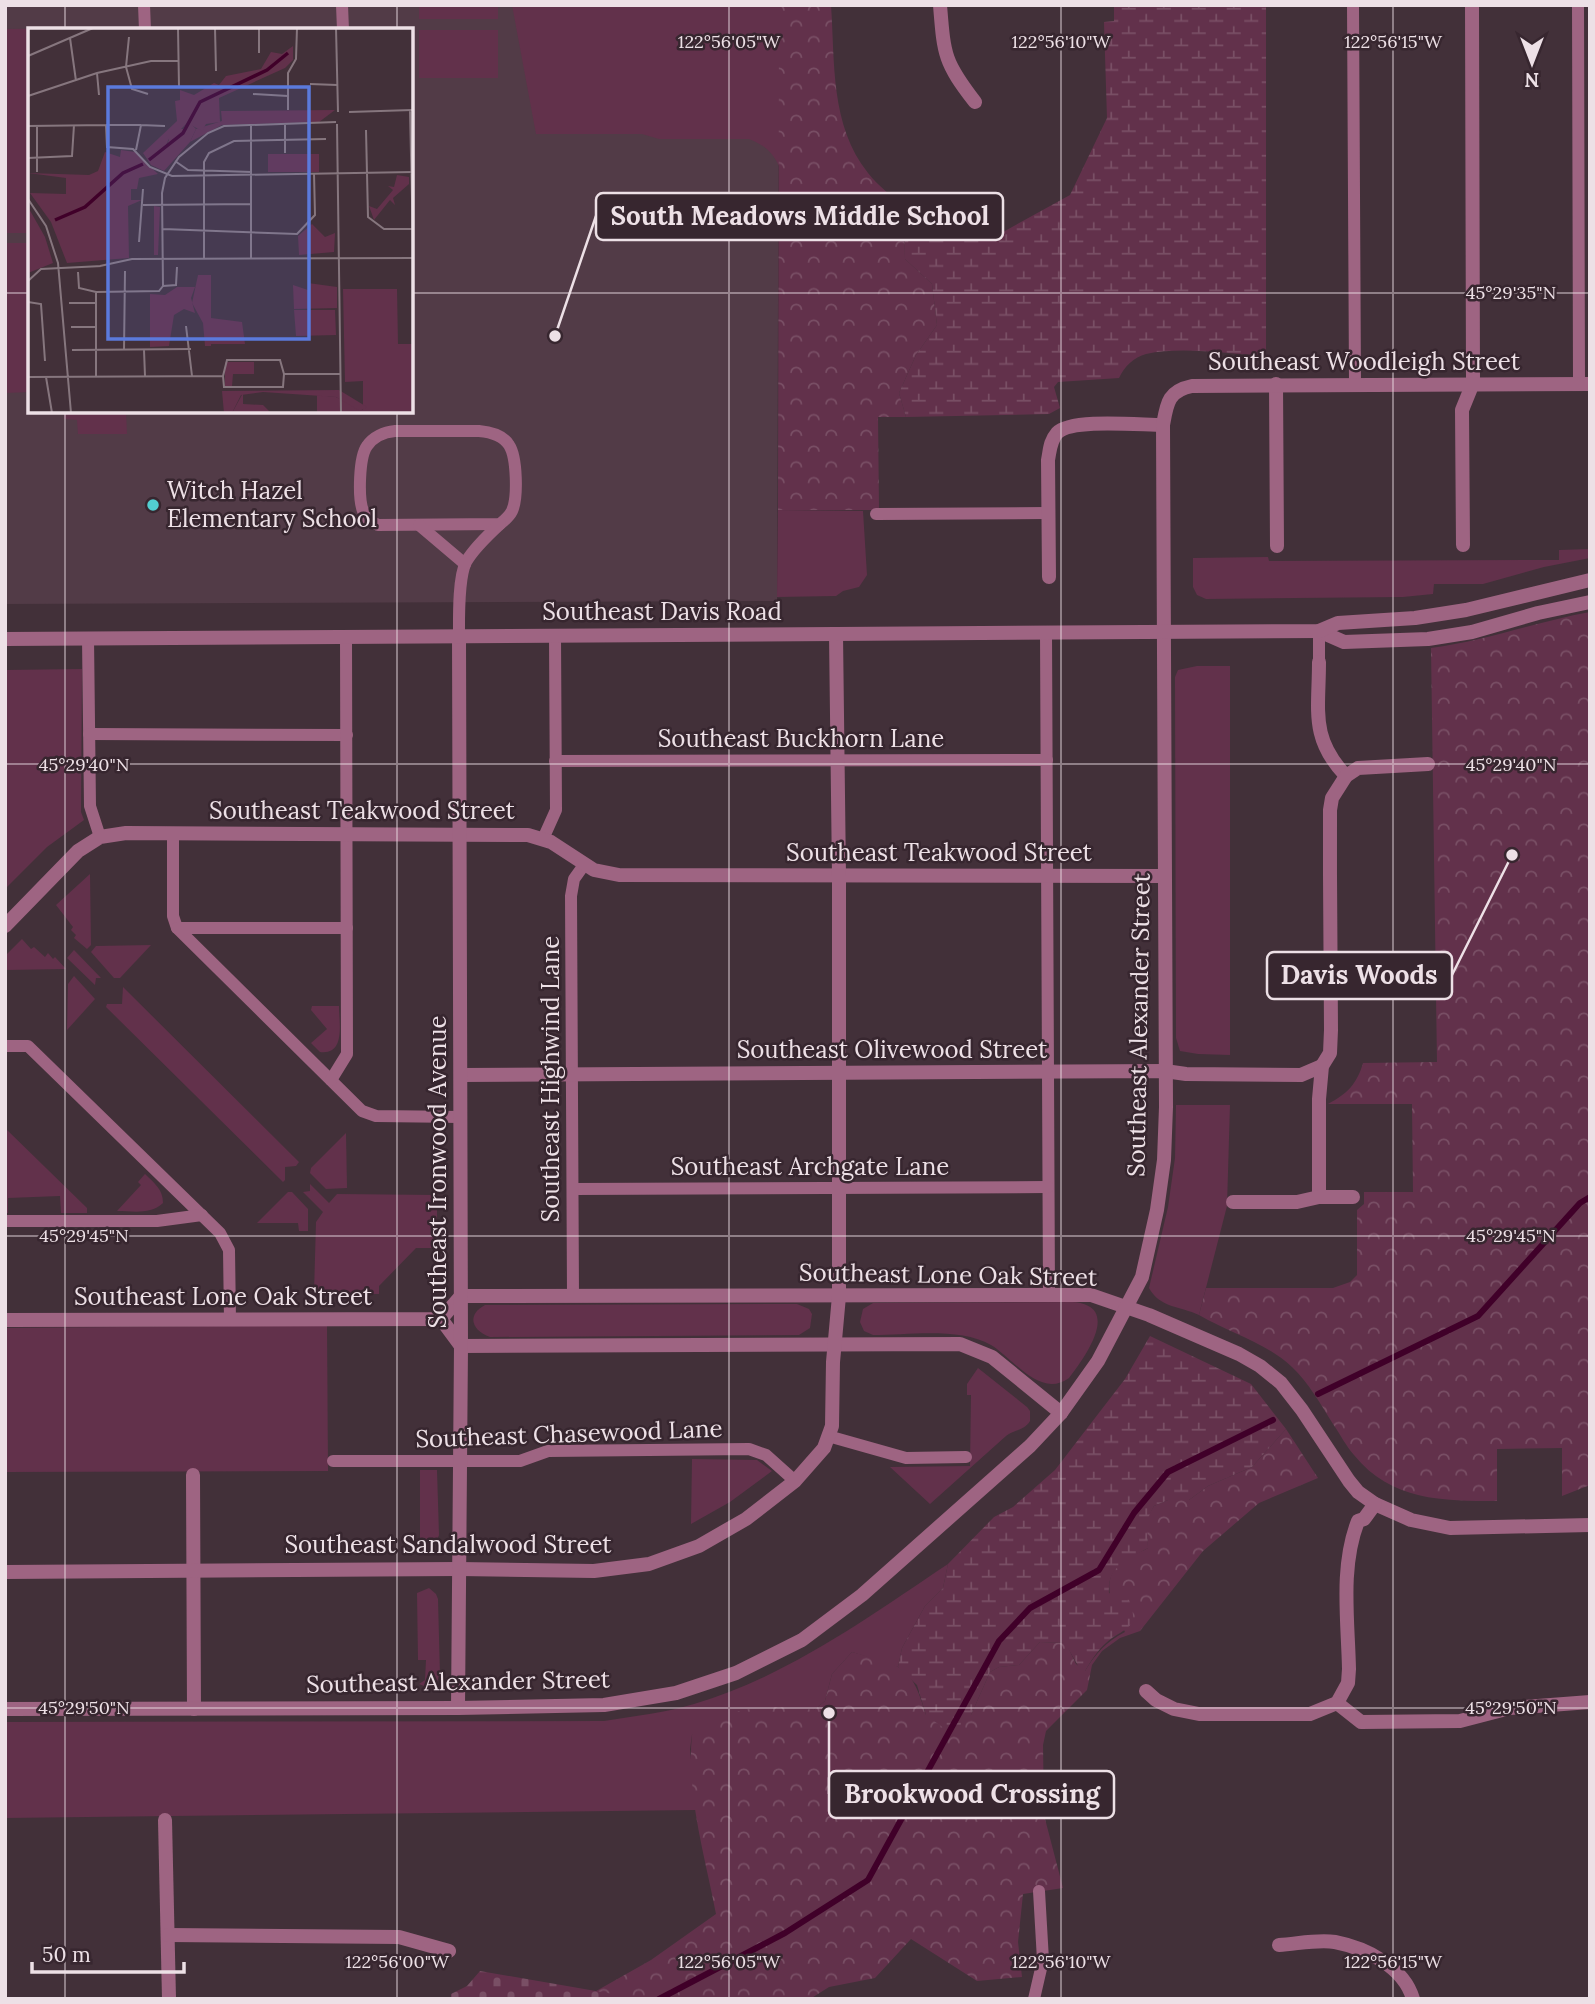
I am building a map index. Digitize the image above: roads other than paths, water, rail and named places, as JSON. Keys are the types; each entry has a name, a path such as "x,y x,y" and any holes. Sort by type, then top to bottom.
{"street":[{"path":"940,5 943,48 947,62 975,103"},
{"path":"1463,545 1462,410 1473,383 1472,5"},
{"path":"1276,384 1278,547"},
{"name":"Southeast Woodleigh Street","path":"1163,425 1171,396 1186,387 1276,384 1585,384"},
{"path":"1049,577 1048,460 1051,442 1057,433 1075,425 1163,425"},
{"name":"Southeast Alexander Street","path":"5,1709 604,1705 676,1693 736,1673 802,1640 862,1595 1030,1446 1061,1413 1098,1361 1142,1277 1157,1210 1164,1160 1163,425"},
{"name":"Southeast Davis Road","path":"5,639 1318,631 1338,623 1415,618 1466,610 1590,580"},
{"name":"Southeast Davis Road","path":"1318,631 1344,642 1428,639 1472,632 1538,613 1590,602"},
{"name":"Southeast Sandalwood Street","path":"5,1572 193,1569 594,1571 649,1564 699,1546 746,1520 794,1481 824,1448 833,1416 839,1296 836,634"},
{"name":"Southeast Ironwood Avenue","path":"458,1708 461,1346 459,636"},
{"path":"1319,662 1320,730 1324,746 1346,776"},
{"path":"1319,1197 1319,1098 1322,1066 1330,1053 1331,1030 1332,798 1346,776 1358,768 1428,764"},
{"name":"Southeast Teakwood Street","path":"5,926 78,851 100,837 126,832 528,835 543,839 594,870 619,875 1164,876"},
{"name":"Southeast Olivewood Street","path":"461,1075 1165,1071 1186,1074 1301,1075 1322,1066"},
{"path":"1233,1202 1297,1202 1319,1197 1353,1197"},
{"name":"Southeast Lone Oak Street","path":"461,1296 1091,1295 1127,1306 1239,1354 1270,1373 1302,1410 1349,1481 1358,1492 1375,1504 1411,1520 1450,1528 1590,1525"},
{"path":"461,1296 441,1319 461,1346 960,1344 992,1357 1061,1413"},
{"name":"Southeast Lone Oak Street","path":"5,1320 441,1319"},
{"path":"193,1475 194,1709"},
{"path":"1146,1691 1156,1700 1174,1709 1199,1714 1310,1714 1337,1703 1348,1683 1347,1569 1350,1542 1358,1521 1364,1520 1375,1504"},
{"path":"1337,1703 1361,1722 1460,1721 1510,1708 1590,1702"},
{"path":"165,1820 169,1999"},
{"path":"168,1935 399,1937 449,1951"},
{"path":"1279,1945 1334,1942 1379,1957 1410,1987 1413,1999"}],"lane":[{"path":"144,5 145,28"},
{"path":"342,5 343,28"},
{"path":"1353,5 1355,384"},
{"path":"1578,5 1585,384"},
{"path":"459,636 465,564 485,538 500,524 513,510 516,497 515,459 510,445 494,433 479,431 395,431 384,433 367,446 361,458 363,510 372,522 378,525 500,524"},
{"path":"876,514 1048,513"},
{"path":"419,525 465,564"},
{"path":"1318,631 1319,662"},
{"path":"1046,634 1049,1294"},
{"path":"543,839 556,810 555,635"},
{"path":"331,1080 347,1054 346,636"},
{"path":"88,638 90,806 100,837"},
{"path":"89,734 347,735"},
{"name":"Southeast Buckhorn Lane","path":"555,761 1047,760"},
{"path":"173,832 173,916 177,928 362,1111 376,1116 461,1117"},
{"name":"Southeast Highwind Lane","path":"573,1296 571,896 574,879 584,865"},
{"path":"177,928 347,928"},
{"path":"5,1046 28,1046 220,1233 229,1250 230,1320"},
{"name":"Southeast Archgate Lane","path":"573,1189 1048,1187"},
{"path":"5,1221 157,1221 202,1215"},
{"path":"828,1436 892,1456 966,1457"},
{"name":"Southeast Chasewood Lane","path":"333,1461 520,1461 548,1451 749,1450 766,1455 794,1481"},
{"path":"1034,1999 1043,1960 1040,1891"}],"waterway":[{"path":"1318,1394 1478,1316 1580,1203 1590,1197"},
{"path":"659,1999 785,1933 868,1880 999,1641 1030,1608 1099,1570 1134,1513 1168,1472 1273,1420"}],"place":[{"name":"South Meadows Middle School","path":"555,336"},
{"name":"Witch Hazel Elementary School","path":"153,505"},
{"name":"Davis Woods","path":"1512,855"},
{"name":"Brookwood Crossing","path":"829,1713"}]}
